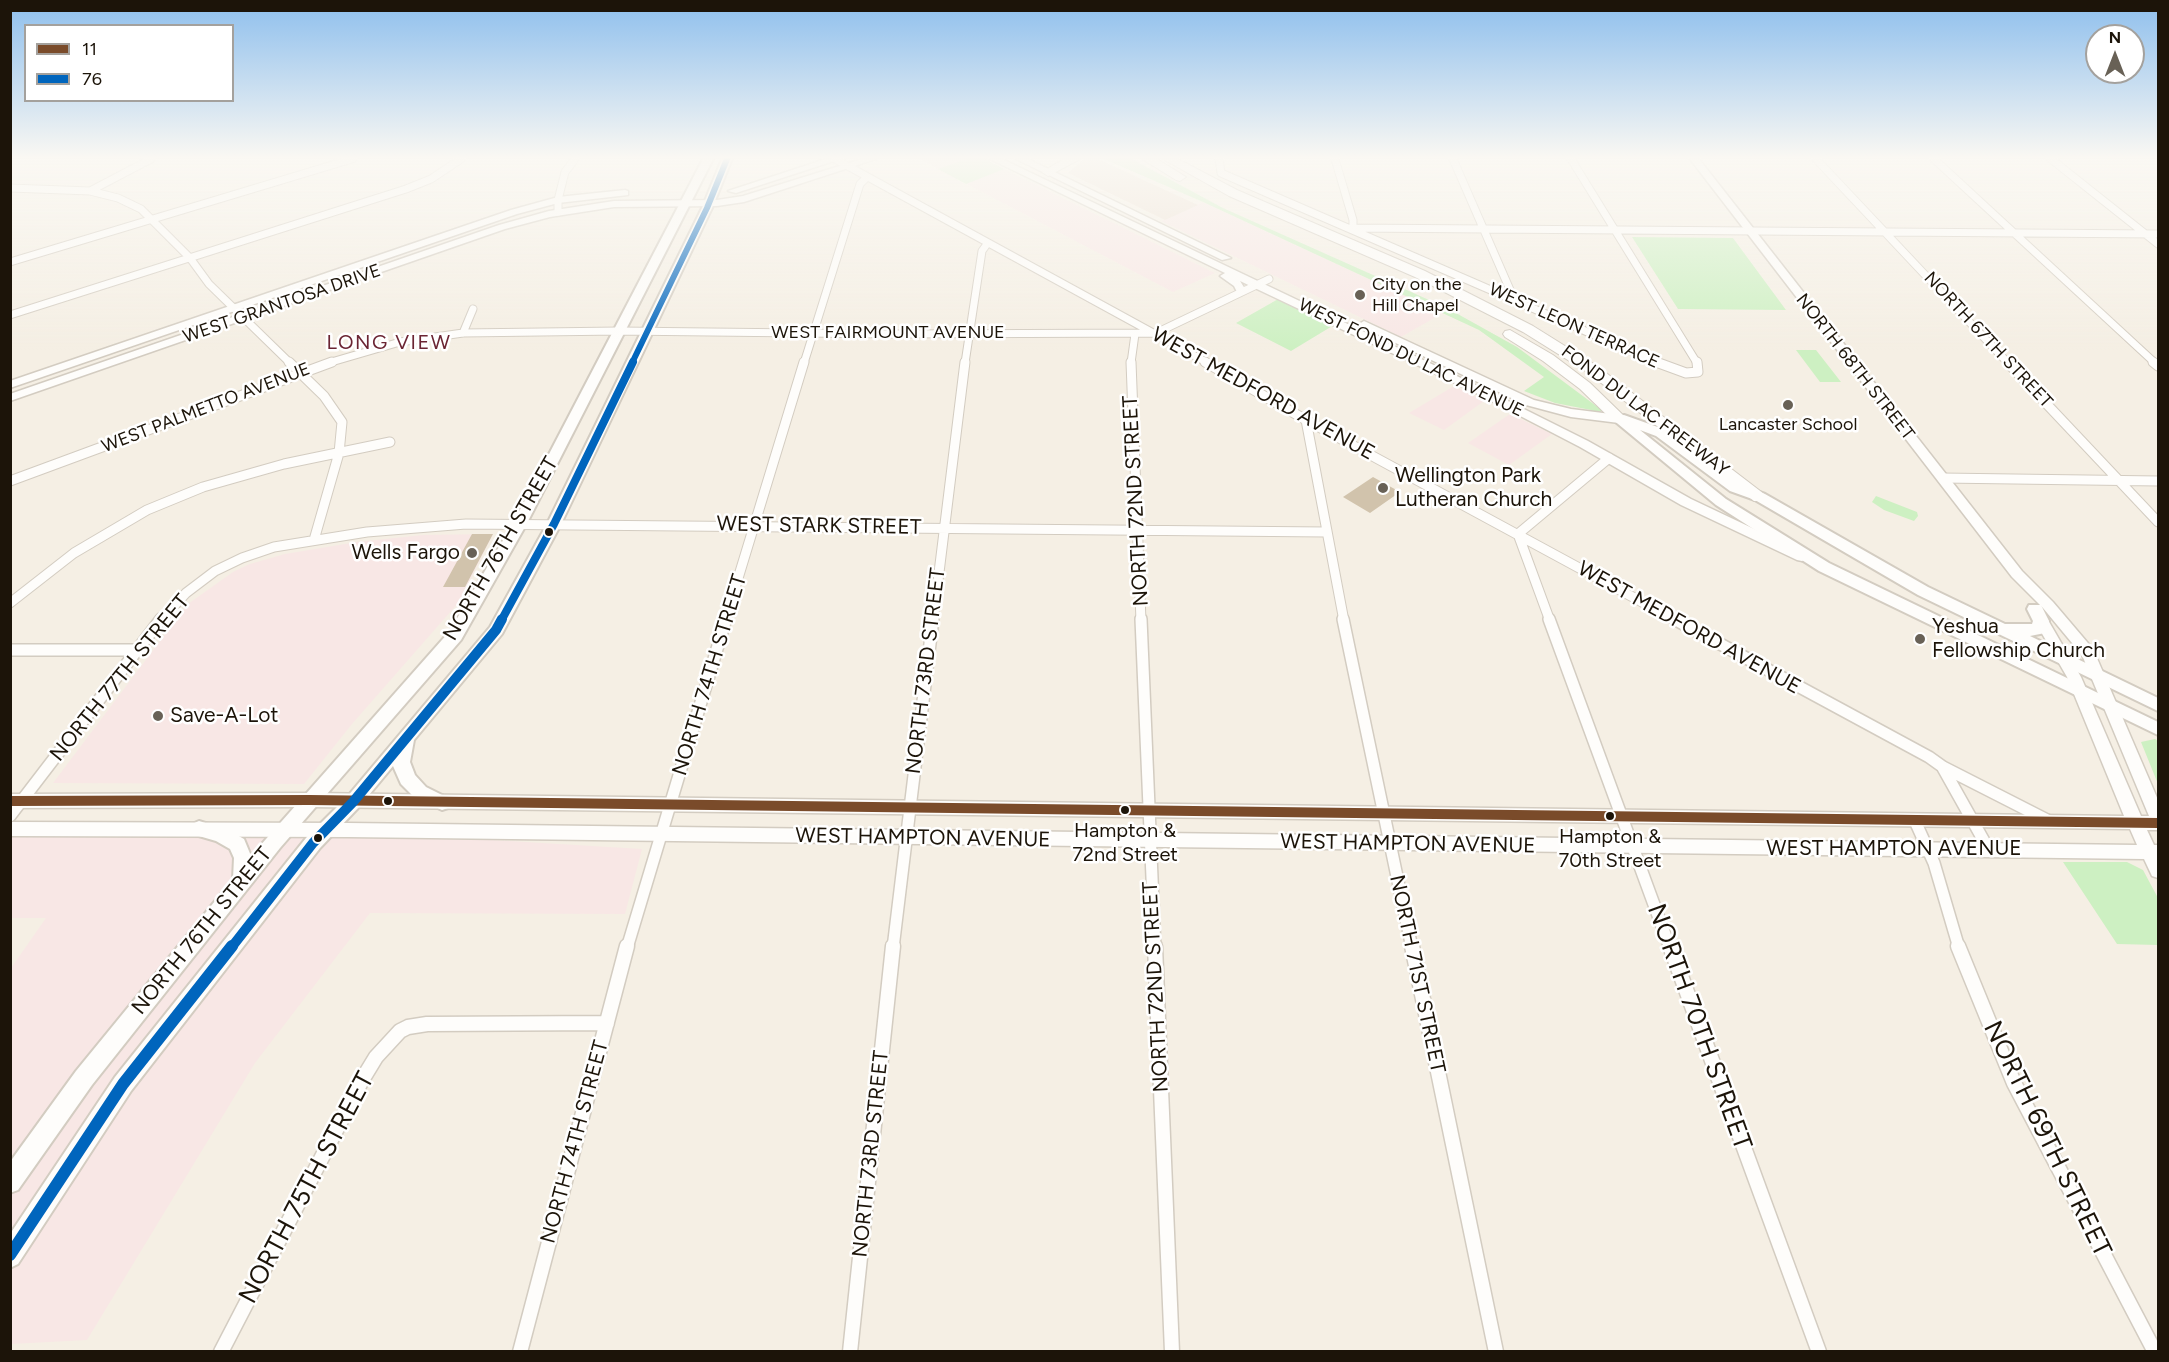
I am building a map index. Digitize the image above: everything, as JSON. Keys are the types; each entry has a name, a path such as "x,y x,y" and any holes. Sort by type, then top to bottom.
{"highway":[{"name":"FOND DU LAC FREEWAY","path":"1274,223 1406,281 1517,338 1585,386 1619,418"},
{"name":"FOND DU LAC FREEWAY","path":"1301,223 1420,274 1528,329 1592,369 1760,497"}],"main road":[{"name":"NORTH 76TH STREET","path":"10,1182 84,1078 284,830 455,636 519,525 677,223"},
{"name":"NORTH 76TH STREET","path":"10,1256 123,1084 325,830 353,802 496,630 554,524 700,223"},
{"path":"1619,418 1661,433 1723,481 1741,491 1760,497 1873,564 1994,626 2158,705"},
{"name":"WEST FOND DU LAC AVENUE","path":"1619,418 1721,502 1824,567 2080,689 2158,729"},
{"path":"1994,626 2025,631 2039,629 2040,621 2035,609"},
{"path":"413,730 401,752 402,769 413,786 442,803"},
{"path":"199,829 237,844 243,858 242,882"}],"street":[{"path":"10,254 14,262 145,223"},
{"path":"155,223 190,258 209,284 324,396 342,422 339,453 314,540"},
{"path":"10,315 301,223"},
{"name":"WEST GRANTOSA DRIVE","path":"10,385 482,223"},
{"name":"WEST GRANTOSA DRIVE","path":"10,398 514,223"},
{"name":"NORTH 74TH STREET","path":"520,1352 635,917 848,223"},
{"name":"WEST MEDFORD AVENUE","path":"948,223 1156,333 1306,420 1929,757 1943,767 2049,822"},
{"name":"WEST FOND DU LAC AVENUE","path":"1129,223 1161,240 1264,281 1610,458 1686,502 1824,567"},
{"name":"WEST FOND DU LAC AVENUE","path":"1141,223 1530,403 1571,413 1619,418"},
{"name":"WEST LEON TERRACE","path":"1340,223 1672,369 1686,373 1698,372 1697,362 1614,229"},
{"path":"1353,223 1353,228 1485,227 2158,234"},
{"path":"1483,223 1514,299"},
{"path":"1610,223 1614,229"},
{"name":"NORTH 68TH STREET","path":"1743,223 2017,574 2048,605 2088,653 2101,678 2158,818"},
{"name":"NORTH 67TH STREET","path":"1876,223 2158,522"},
{"path":"2003,223 2158,366"},
{"path":"2133,223 2158,244"},
{"path":"1161,240 1164,246 1238,282 1242,292"},
{"name":"NORTH 73RD STREET","path":"850,1352 905,837 969,334 982,251 987,244"},
{"path":"1156,333 1264,281"},
{"path":"463,333 472,309"},
{"name":"WEST FAIRMOUNT AVENUE","path":"620,331 1156,333"},
{"name":"WEST PALMETTO AVENUE","path":"10,481 300,372 400,342 463,333 620,331"},
{"name":"NORTH 72ND STREET","path":"1135,334 1130,371 1172,1352"},
{"name":"NORTH 71ST STREET","path":"1306,420 1326,532 1496,1352"},
{"path":"10,603 74,553 147,510 215,483 284,464 390,442"},
{"path":"1518,534 1610,458"},
{"path":"1942,478 2158,481"},
{"name":"WEST STARK STREET","path":"314,540 425,526 554,524 1326,532"},
{"name":"NORTH 70TH STREET","path":"1518,534 1818,1352"},
{"name":"NORTH 77TH STREET","path":"10,816 16,801 139,650 166,613 186,593 215,571 274,547 314,540"},
{"name":"NORTH 68TH STREET","path":"2017,574 2080,689 2136,823 2154,852 2158,871"},
{"path":"10,650 139,650"},
{"path":"1943,767 1989,850"},
{"name":"WEST HAMPTON AVENUE","path":"16,801 310,800 2158,823"},
{"name":"NORTH 69TH STREET","path":"1915,821 1929,849 1959,948 2014,1083 2155,1352"},
{"name":"WEST HAMPTON AVENUE","path":"10,829 325,830 2154,852"},
{"name":"NORTH 75TH STREET","path":"221,1352 362,1080 382,1050 400,1031 408,1027 427,1024 607,1023"}],"shaded area":[{"path":"1040,223 1113,223 1215,273 1173,292"},
{"path":"1164,223 1247,223 1443,313 1401,337"},
{"path":"1454,386 1484,401 1444,430 1409,413"},
{"path":"1510,414 1552,434 1509,465 1468,443"},
{"path":"493,534 459,602 352,724 304,784 53,783 188,604 233,572 250,564 285,554 357,542 423,535"},
{"path":"325,830 642,849 625,914 370,913 255,1063 87,1340 11,1344 11,968 46,918 11,918 10,832"}],"green space":[{"path":"1247,223 1256,223 1447,308 1517,347 1603,411 1593,412 1555,403 1524,391 1544,377 1479,330"},
{"path":"1632,237 1733,238 1786,310 1678,309"},
{"path":"1280,298 1334,325 1291,351 1236,323"},
{"path":"1796,350 1816,350 1841,382 1820,382"},
{"path":"1876,496 1917,512 1918,516 1914,521 1884,510 1872,502"},
{"path":"2155,739 2158,741 2158,784 2141,742"},
{"path":"2063,862 2127,862 2143,870 2158,898 2158,945 2117,944"}],"building":[{"name":"Wellington Park Lutheran Church","path":"1373,477 1400,492 1370,513 1343,497"},
{"name":"Wells Fargo","path":"472,534 493,534 465,587 443,587"}],"transit line":[{"name":"76","path":"10,1255 123,1084 313,843 353,802 496,630 554,524 700,223"},
{"name":"11","path":"10,801 310,800 2158,823"}],"place":[{"name":"City on the Hill Chapel","path":"1360,295"},
{"name":"Lancaster School","path":"1788,405"},
{"name":"Wellington Park Lutheran Church","path":"1383,488"},
{"name":"Wells Fargo","path":"472,553"},
{"name":"Yeshua Fellowship Church","path":"1920,639"},
{"name":"Save-A-Lot","path":"158,716"},
{"name":"Hampton & 72nd Street","path":"1125,810"},
{"name":"Hampton & 70th Street","path":"1610,816"}],"district":[{"name":"LONG VIEW","path":"389,343"}]}
